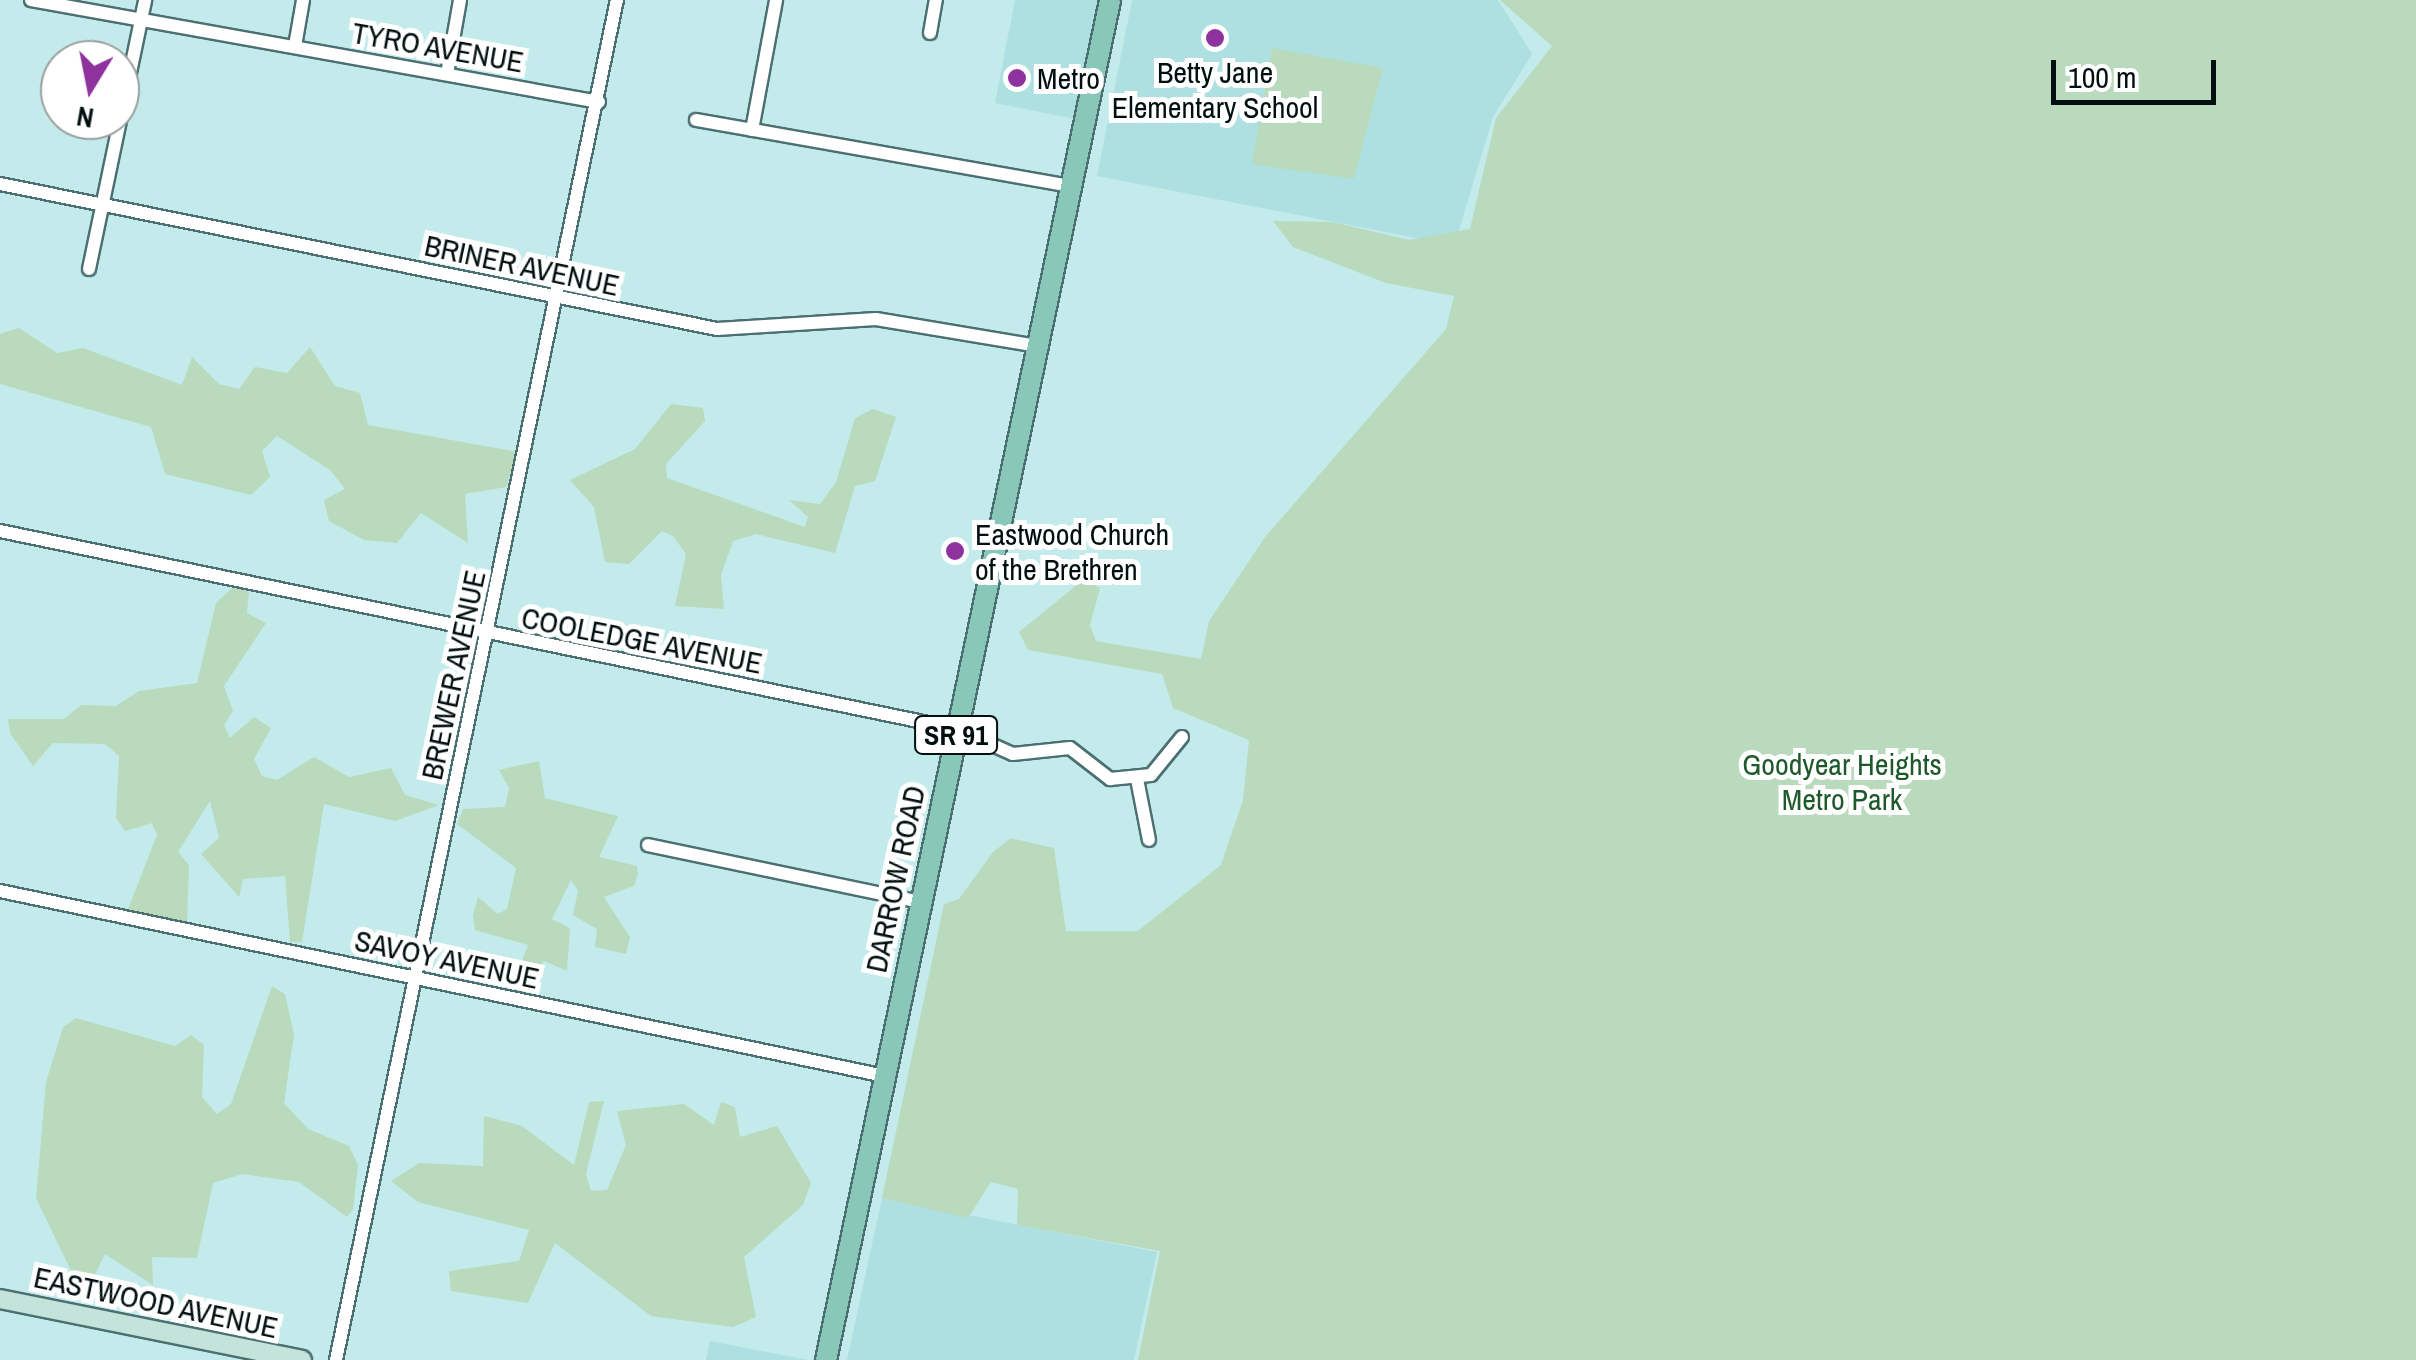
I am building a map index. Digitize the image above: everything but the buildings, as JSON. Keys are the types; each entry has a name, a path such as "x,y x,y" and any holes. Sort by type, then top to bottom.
{"main road":[{"name":"DARROW ROAD","path":"826,1360 1110,0"}],"street":[{"name":"TYRO AVENUE","path":"31,0 599,102"},
{"path":"88,269 146,0"},
{"path":"295,46 303,0"},
{"path":"448,74 460,0"},
{"name":"BREWER AVENUE","path":"336,1360 599,102 617,0"},
{"path":"752,130 776,0"},
{"path":"930,33 936,0"},
{"path":"696,120 1072,186"},
{"name":"BRINER AVENUE","path":"0,184 734,331 876,319 1038,346"},
{"name":"COOLEDGE AVENUE","path":"0,531 957,729 1030,757 1070,748 1102,775 1137,779"},
{"path":"1149,840 1137,779 1161,768 1182,737"},
{"path":"648,845 921,902"},
{"name":"SAVOY AVENUE","path":"0,891 885,1076"},
{"name":"EASTWOOD AVENUE","path":"0,1298 302,1360"}],"shaded area":[{"path":"1015,0 1110,0 1085,121 995,103"},
{"path":"1132,0 1498,0 1532,54 1493,117 1457,237 1442,243 1097,176"},
{"path":"882,1198 1157,1252 1134,1360 847,1360"},
{"path":"710,1341 808,1360 706,1360"}],"green space":[{"name":"Goodyear Heights Metro Park","path":"1500,0 2416,0 2416,1360 1138,1360 1160,1251 1017,1225 1018,1189 991,1182 968,1218 882,1198 944,904 959,899 993,852 1011,838 1054,848 1066,931 1138,931 1221,865 1243,800 1249,740 1173,708 1162,674 1028,650 1019,632 1084,579 1100,588 1090,625 1096,641 1201,659 1209,621 1265,537 1446,329 1454,296 1386,283 1293,247 1273,221 1333,222 1409,240 1470,229 1496,118 1552,46"},
{"path":"1272,48 1383,68 1354,179 1252,164"},
{"path":"19,328 57,353 83,348 182,385 192,357 219,384 239,389 255,367 287,373 310,347 335,386 360,393 368,425 518,452 506,487 465,494 468,543 421,513 397,543 364,540 329,521 324,500 345,489 330,470 277,436 262,451 270,477 251,495 165,474 151,427 0,384 0,334"},
{"path":"671,404 703,408 705,421 666,464 667,478 805,527 808,517 789,500 820,504 836,482 855,418 873,409 896,417 875,481 855,486 835,553 756,534 733,541 721,575 724,609 675,606 686,554 673,536 662,531 629,564 605,562 594,507 570,480 635,449"},
{"path":"233,587 249,592 247,613 266,623 224,686 233,711 224,725 230,738 254,717 271,728 254,759 262,776 277,780 314,757 349,777 391,768 405,795 439,805 395,821 324,804 302,942 290,942 285,876 243,879 239,897 201,854 219,838 210,801 178,852 189,865 187,925 126,914 157,835 152,823 125,831 116,818 119,756 105,744 53,743 33,766 10,733 8,719 64,719 81,705 116,706 139,691 197,683 216,603"},
{"path":"539,761 545,798 618,816 599,857 637,866 638,874 634,886 604,897 630,937 626,954 595,947 597,929 573,915 578,891 571,880 552,919 570,928 567,971 544,961 521,995 512,986 528,945 475,930 473,915 478,897 498,914 507,909 516,868 457,824 463,809 505,807 509,788 499,770"},
{"path":"272,986 285,994 294,1035 284,1103 308,1129 349,1146 358,1165 353,1209 347,1217 299,1182 242,1174 213,1183 197,1258 152,1257 153,1285 105,1254 92,1281 73,1275 36,1198 46,1082 63,1027 76,1018 175,1046 191,1035 204,1045 202,1097 217,1114 231,1104"},
{"path":"604,1101 586,1174 591,1191 607,1190 626,1145 617,1111 684,1104 714,1125 721,1102 735,1107 740,1137 777,1126 811,1183 803,1205 744,1257 756,1317 733,1327 651,1316 555,1243 528,1303 451,1291 449,1271 519,1261 529,1230 418,1202 391,1181 419,1163 483,1166 484,1116 522,1126 574,1165 589,1102"}],"place":[{"name":"Betty Jane Elementary School","path":"1215,38"},
{"name":"Metro","path":"1017,78"},
{"name":"Eastwood Church of the Brethren","path":"955,551"}]}
